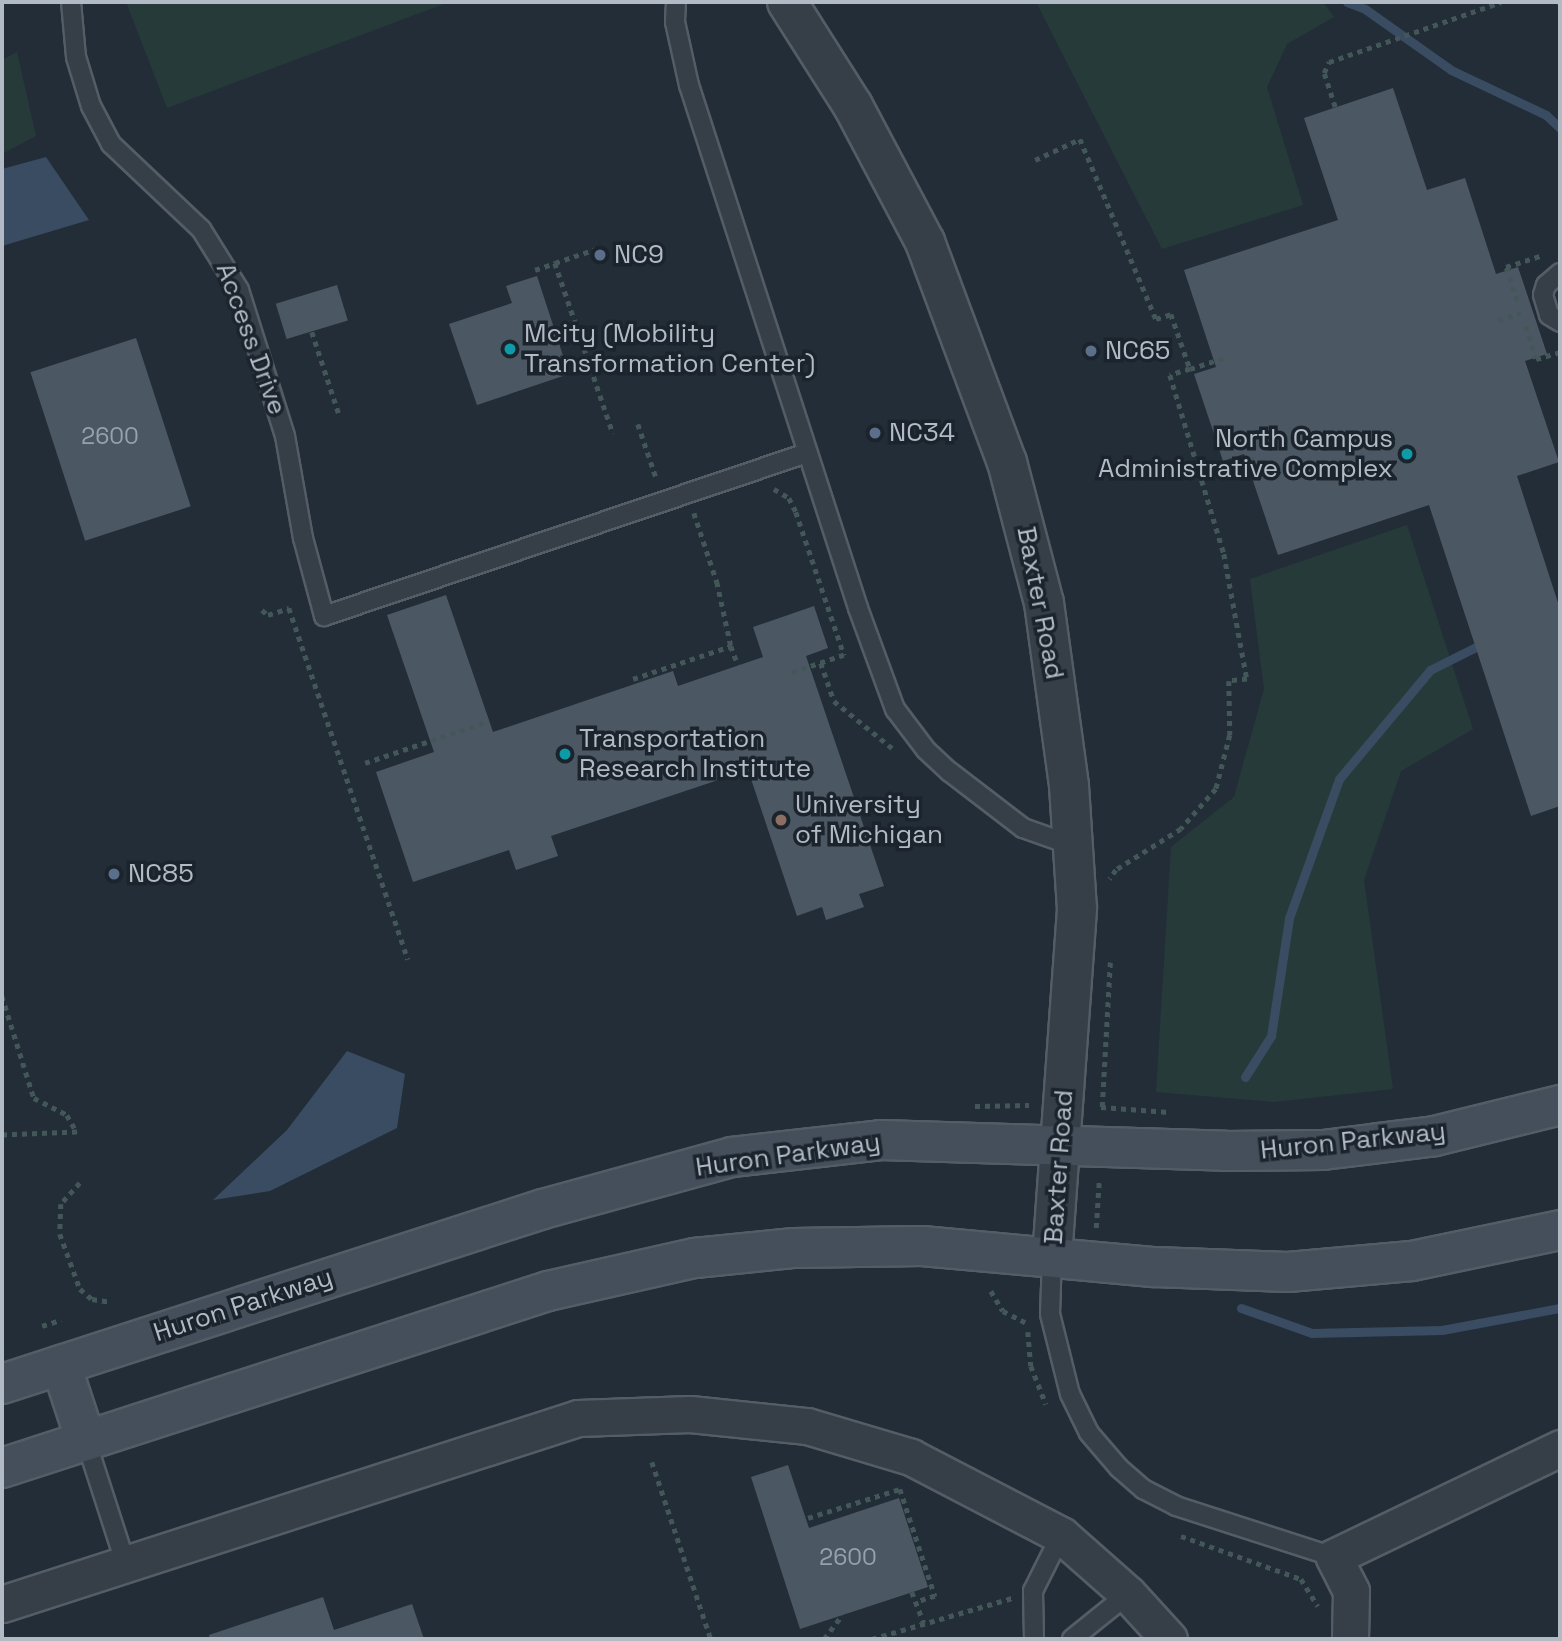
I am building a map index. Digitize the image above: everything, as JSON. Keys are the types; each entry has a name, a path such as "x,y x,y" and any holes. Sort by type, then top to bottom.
{"main road":[{"name":"Huron Parkway","path":"2,1384 530,1213 732,1157 881,1140 1226,1151 1323,1150 1435,1136 1560,1105"},
{"path":"2,1468 548,1291 695,1258 871,1245 1220,1272 1288,1272 1423,1259 1560,1230"},
{"path":"61,1365 86,1441"}],"street":[{"name":"Baxter Road","path":"787,2 893,176 930,255 980,381 1011,474 1044,603 1074,846 1075,950 1052,1257"},
{"path":"2,1604 578,1418 690,1414 807,1426 911,1457 1061,1535 1128,1594 1169,1639"},
{"path":"1350,1639 1351,1591 1334,1557 1560,1448"}],"lane":[{"name":"Access Drive","path":"71,2 76,57 91,106 111,144 181,207 220,253 239,290 285,436 303,538 324,616 664,501"},
{"path":"676,2 676,22 689,85 886,689 908,728 950,772 1023,828 1074,846"},
{"path":"1560,273 1546,285 1543,295 1549,315 1560,322"},
{"path":"664,501 807,453"},
{"path":"1052,1257 1050,1314 1070,1394 1089,1433 1119,1468 1143,1489 1176,1506 1334,1557"},
{"path":"86,1441 126,1565"},
{"path":"1034,1639 1033,1591 1061,1535"},
{"path":"1072,1639 1128,1594"}],"path":[{"path":"1335,107 1324,73 1329,62 1501,2"},
{"path":"1035,160 1080,139 1156,319 1171,314 1190,369"},
{"path":"535,270 596,249"},
{"path":"555,263 613,433"},
{"path":"1498,320 1521,313"},
{"path":"312,332 340,417"},
{"path":"1110,888 1116,870 1181,829 1216,789 1230,735 1229,681 1247,679 1224,554 1170,375 1226,357"},
{"path":"638,424 664,501"},
{"path":"1202,475 1259,457"},
{"path":"767,486 789,498 796,512 844,655 791,673"},
{"path":"692,509 717,582 738,666"},
{"path":"262,610 268,615 289,608 408,959"},
{"path":"633,679 731,646"},
{"path":"365,763 489,722"},
{"path":"1102,1107 1110,955"},
{"path":"2,996 34,1098 67,1115 77,1132 2,1135"},
{"path":"1016,1104 1034,1105"},
{"path":"1096,1236 1100,1174"},
{"path":"80,1183 61,1205 60,1234 80,1289 92,1299 110,1302"},
{"path":"42,1326 61,1320"},
{"path":"652,1462 711,1639"},
{"path":"808,1518 901,1489 935,1595 916,1602"},
{"path":"872,1639 1033,1591"},
{"path":"912,1592 924,1623"},
{"path":"824,1639 842,1615"}],"green space":[{"path":"126,2 449,2 167,108"},
{"path":"1036,2 1323,2 1334,17 1287,44 1267,87 1303,205 1162,249"},
{"path":"17,52 36,136 2,154 2,60"},
{"path":"1407,525 1473,729 1401,771 1364,880 1393,1089 1274,1102 1156,1092 1171,847 1234,797 1264,689 1250,579"}],"water":[{"path":"46,157 89,220 2,246 2,169"},
{"path":"347,1051 405,1074 397,1128 270,1191 213,1200 287,1130"}],"building":[{"name":"North Campus Administrative Complex","path":"1393,88 1427,190 1465,178 1496,274 1518,267 1547,354 1525,361 1559,462 1517,476 1560,609 1560,806 1531,816 1429,505 1278,555 1244,454 1223,461 1194,374 1216,367 1184,270 1338,220 1304,118"},
{"name":"Mcity (Mobility Transformation Center)","path":"537,276 569,374 477,405 449,324 512,303 506,286"},
{"path":"337,285 348,320 287,339 276,304"},
{"path":"136,338 191,506 85,541 30,372"},
{"name":"Transportation Research Institute","path":"446,595 493,732 673,671 678,686 763,657 753,627 814,606 828,648 806,656 884,886 859,894 864,907 826,920 822,907 797,916 748,770 551,836 558,856 516,870 509,850 413,882 376,772 434,752 387,615"},
{"path":"788,1465 809,1528 899,1498 928,1587 800,1629 751,1477"},
{"path":"323,1597 334,1630 412,1604 424,1639 210,1639 209,1635"}],"waterway":[{"path":"1347,2 1365,9 1451,70 1546,115 1560,128"},
{"path":"1245,1077 1271,1036 1289,918 1339,779 1430,670 1486,642"},
{"path":"1241,1308 1312,1333 1442,1330 1560,1308"}],"place":[{"name":"NC9","path":"600,255"},
{"name":"Mcity (Mobility Transformation Center)","path":"510,349"},
{"name":"NC65","path":"1091,351"},
{"name":"NC34","path":"875,433"},
{"name":"North Campus Administrative Complex","path":"1407,454"},
{"name":"Transportation Research Institute","path":"565,754"},
{"name":"University of Michigan","path":"781,820"},
{"name":"NC85","path":"114,874"}]}
